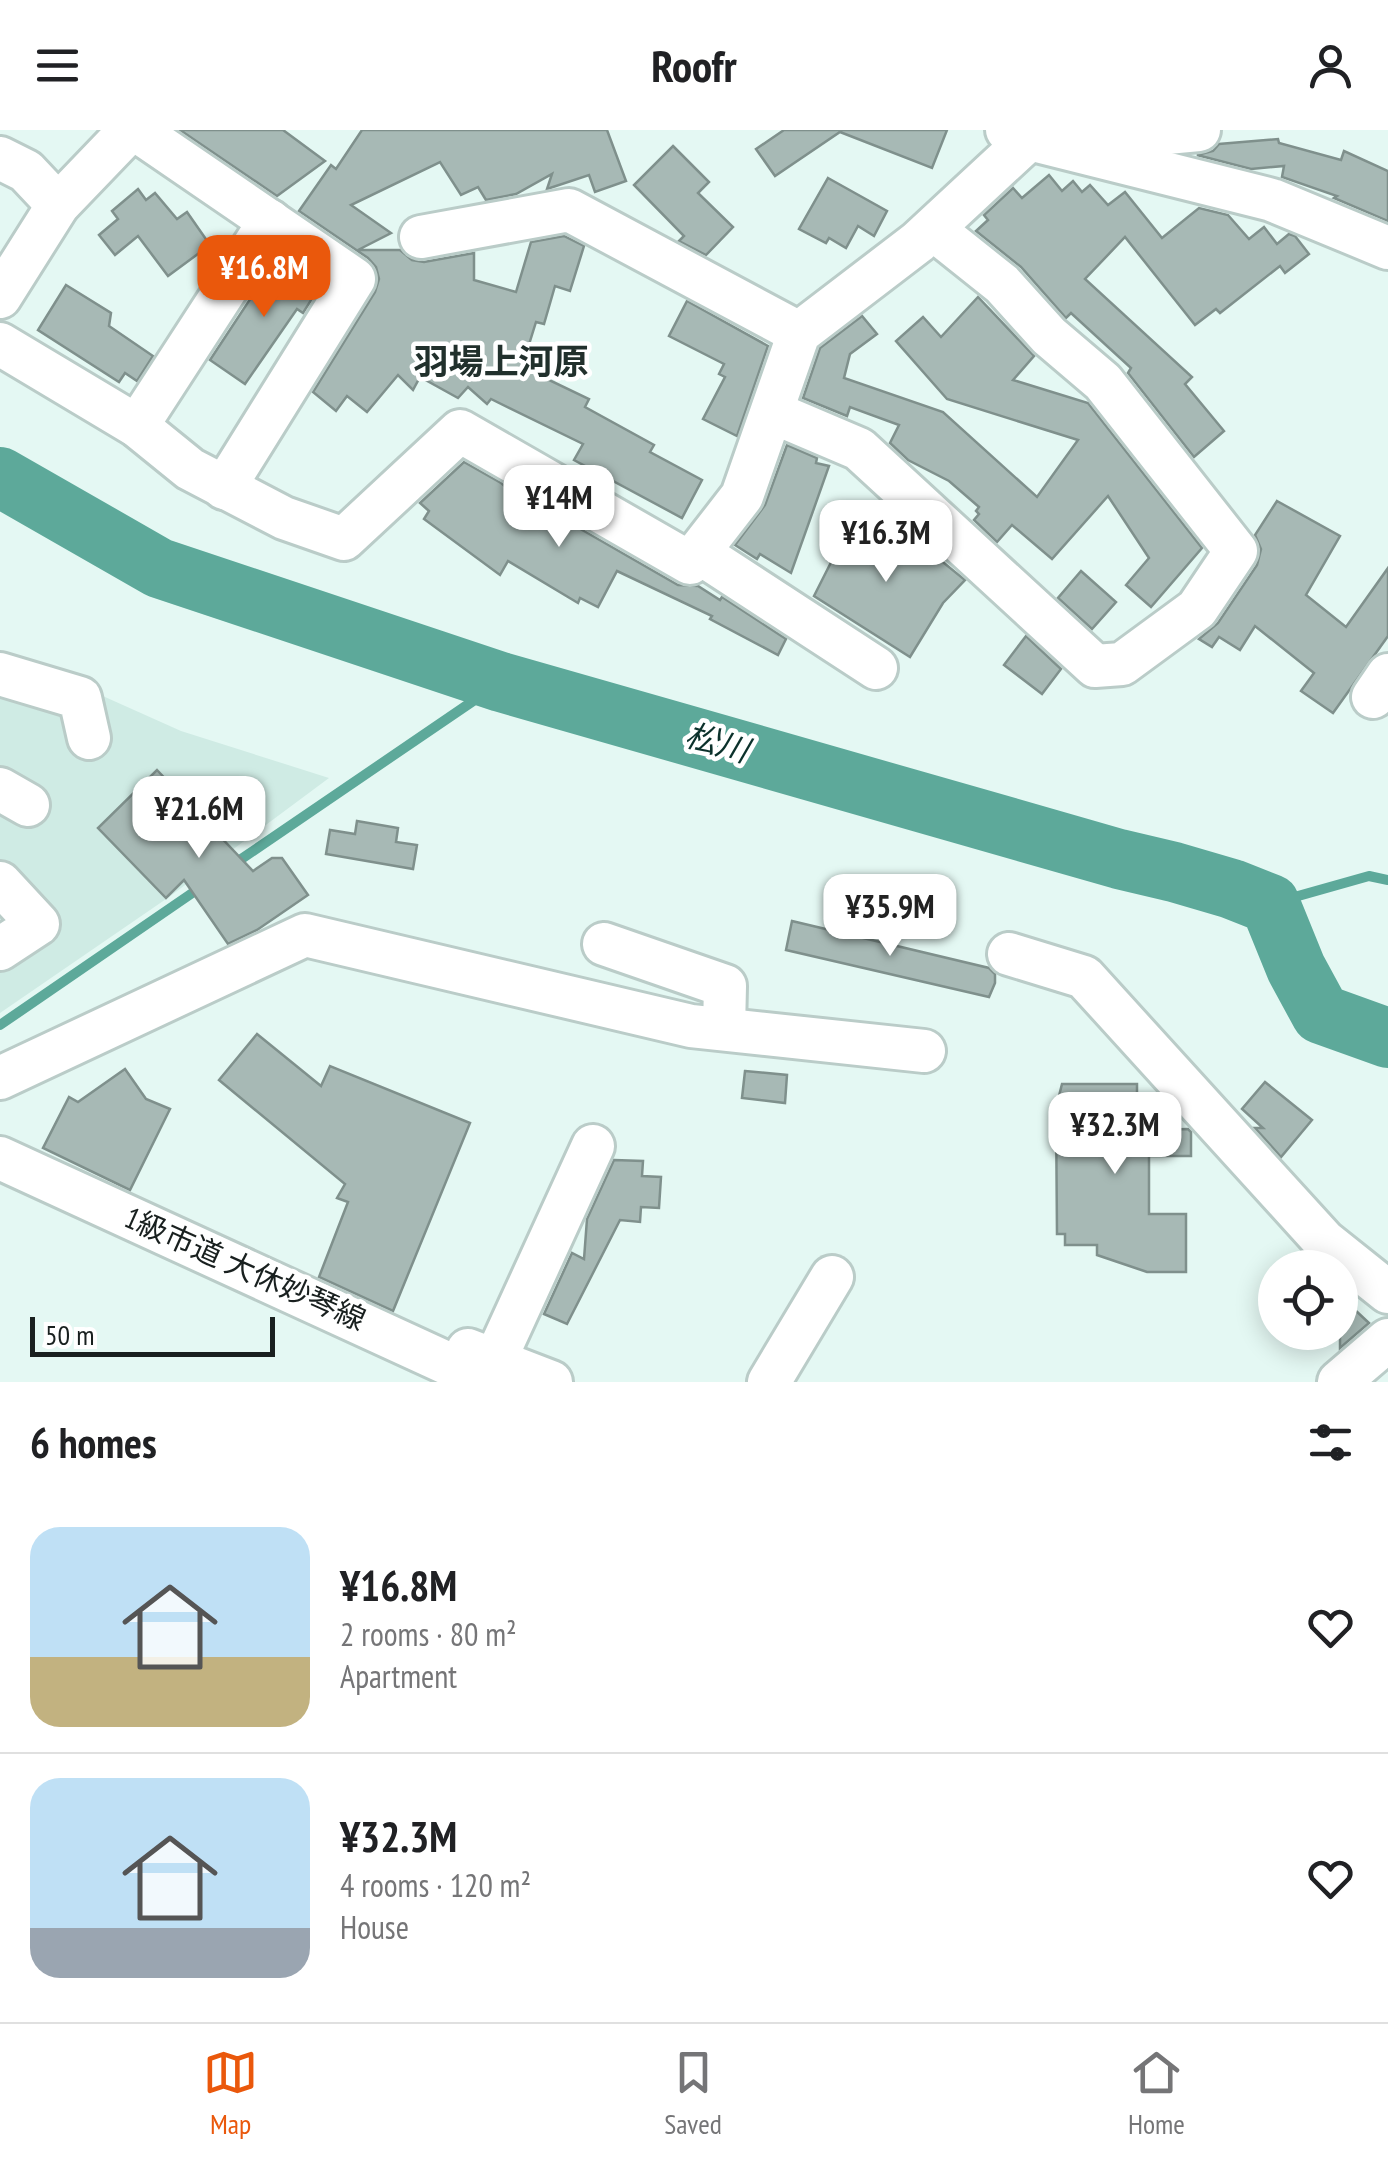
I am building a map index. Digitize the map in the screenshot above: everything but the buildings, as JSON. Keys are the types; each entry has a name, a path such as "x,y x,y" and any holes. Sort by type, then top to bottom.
{"street":[{"path":"0,297 58,205 133,130 354,278 224,488"},
{"path":"0,344 136,426 190,469 300,524 344,539 460,431 690,563 742,496 799,333 932,229 1032,138 1199,130"},
{"path":"1032,138 1272,200 1388,248"},
{"path":"0,158 26,171 58,205"},
{"path":"421,237 569,210 799,333"},
{"path":"136,426 270,221"},
{"path":"772,412 859,448 1095,666 1122,664 1197,610 1236,551 1103,382 1048,336 1002,284 932,229"},
{"path":"698,552 876,668"},
{"path":"0,674 80,698 89,738"},
{"path":"0,882 38,924 0,949"},
{"path":"0,1078 305,936 691,1026 924,1051"},
{"path":"604,944 725,986 724,1030"},
{"path":"1009,954 1084,977 1324,1241 1388,1292"},
{"path":"491,1371 593,1146"},
{"name":"1級市道 大休妙琴線","path":"0,1158 389,1334 432,1338 491,1371 551,1382"},
{"path":"769,1382 832,1277"},
{"path":"1339,1382 1388,1340"}],"shaded area":[{"path":"0,650 181,731 329,778 169,897 0,1013"}],"waterway":[{"name":"松川","path":"0,477 159,568 501,682 1174,872 1270,904 1296,968 1321,1014 1388,1038"},
{"path":"231,866 501,682"},
{"path":"1270,904 1369,876 1388,880"},
{"path":"0,1025 201,887"}],"district":[{"name":"羽場上河原","path":"501,362"}]}
